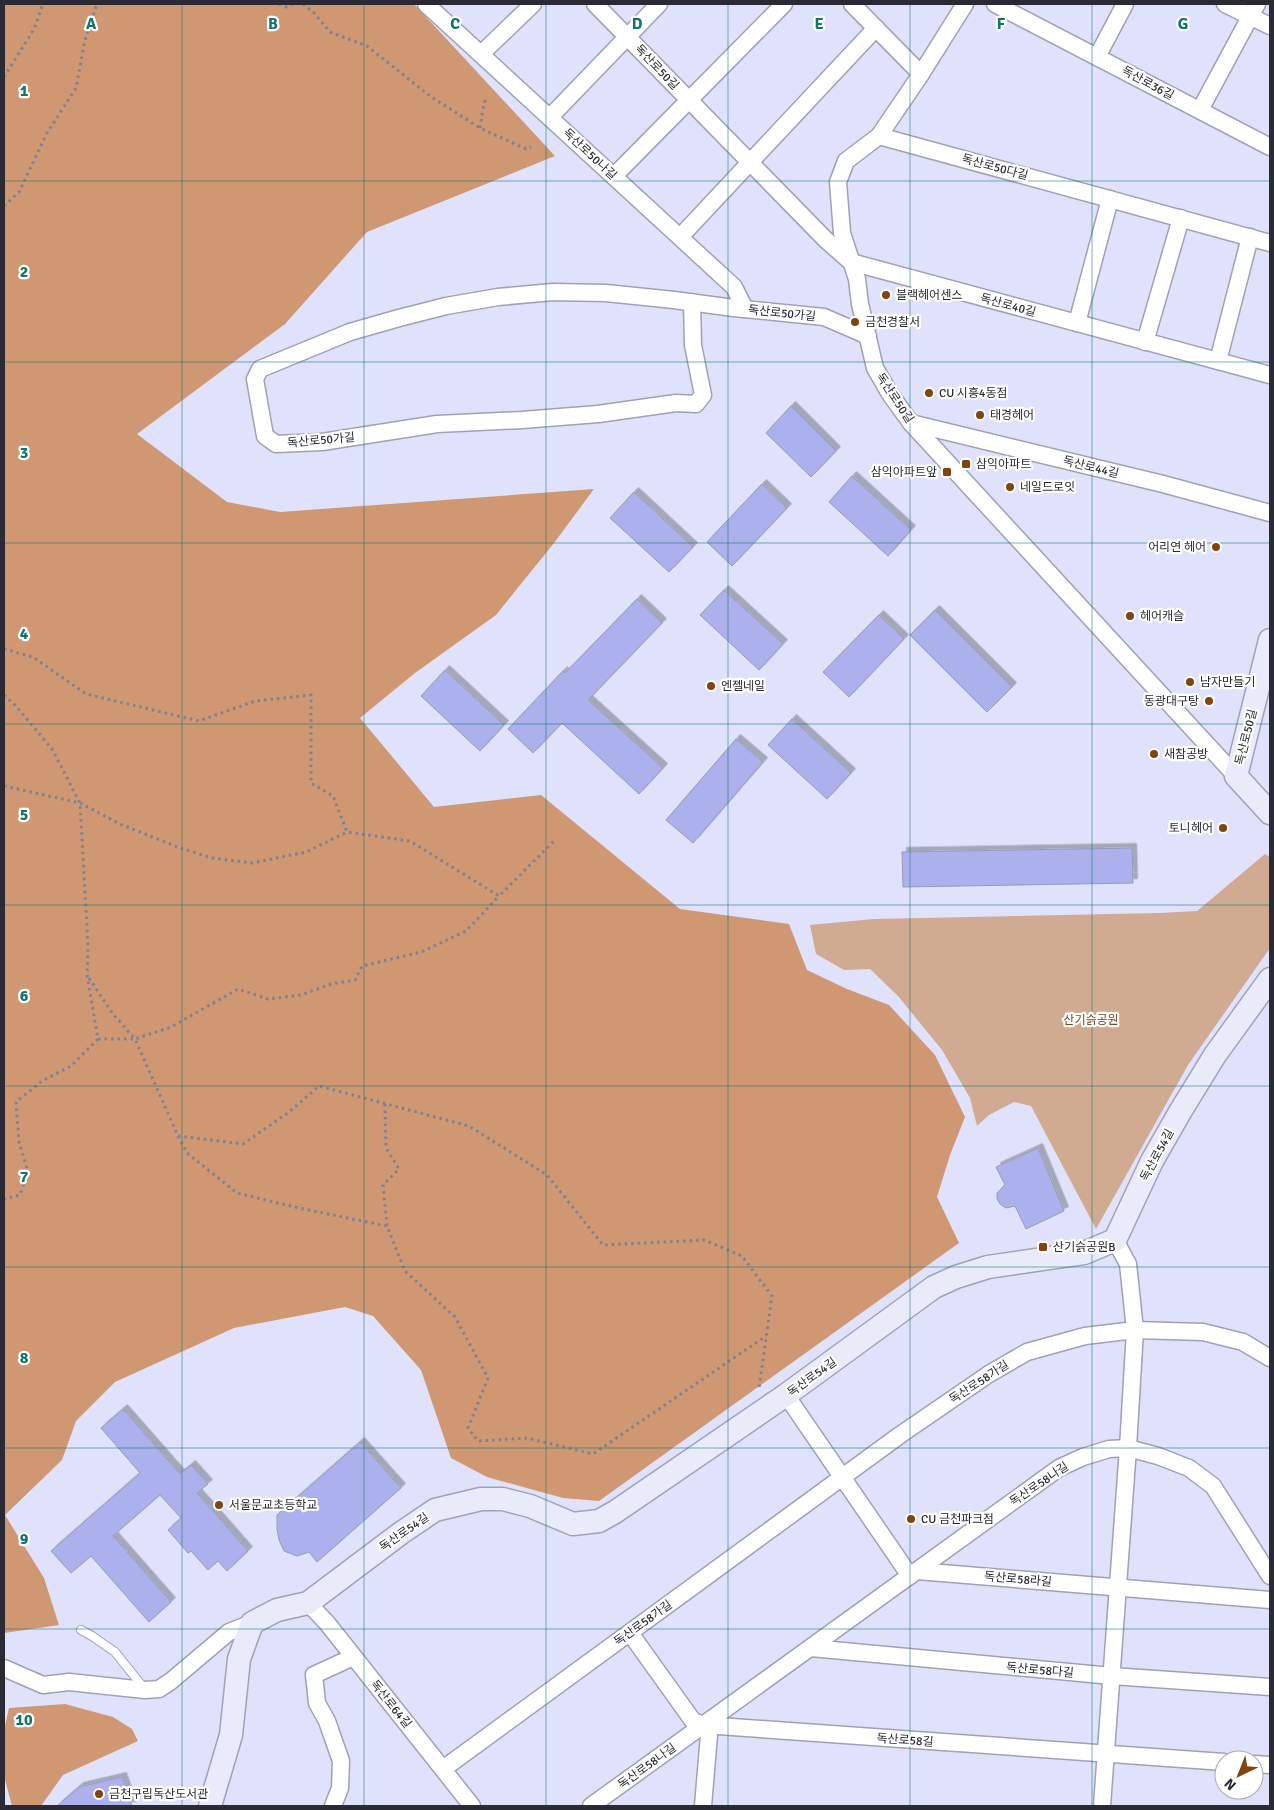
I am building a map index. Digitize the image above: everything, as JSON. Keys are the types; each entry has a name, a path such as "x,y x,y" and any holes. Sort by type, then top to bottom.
{"street":[{"name":"독산로50나길","path":"426,4 734,287 745,310"},
{"path":"481,54 533,4"},
{"name":"독산로50길","path":"595,4 826,240 851,262 857,279 860,304 875,368 890,394 911,423 1270,813"},
{"path":"550,117 660,4"},
{"path":"614,176 784,4"},
{"path":"852,4 921,74"},
{"path":"851,262 842,233 838,182 846,161 879,136 965,4"},
{"name":"독산로36길","path":"995,4 1270,147"},
{"path":"1097,57 1124,4"},
{"path":"1225,4 1254,10 1270,26"},
{"path":"1200,110 1254,10"},
{"path":"680,236 876,28"},
{"name":"독산로50다길","path":"879,136 1110,199"},
{"path":"1077,324 1110,199 1270,242"},
{"path":"1145,342 1181,218"},
{"path":"1218,361 1250,237"},
{"name":"독산로40길","path":"851,262 1270,375"},
{"name":"독산로50가길","path":"692,302 693,345 703,395 696,404 676,403 598,414 522,420 437,424 322,442 276,444 265,436 255,379 260,368 350,332 446,306 498,297 553,292 606,294 692,302 745,310 824,318 868,336"},
{"name":"독산로44길","path":"911,423 1163,484 1270,513"},
{"name":"독산로50길","path":"1236,776 1270,640"},
{"name":"독산로54길","path":"4,1668 43,1684 69,1682 145,1690 158,1689 171,1681 229,1632 277,1610 308,1603 401,1533 435,1510 481,1499 503,1499 530,1506 573,1524 599,1521 786,1396 934,1287 956,1277 988,1268 1084,1253 1115,1240 1152,1161 1180,1112 1215,1055 1270,979"},
{"path":"1102,1806 1135,1330 1128,1264 1115,1240"},
{"name":"독산로58가길","path":"443,1769 908,1429 989,1374 1027,1352 1085,1336 1135,1330 1203,1332 1243,1342 1270,1358"},
{"path":"786,1396 842,1477 914,1573"},
{"name":"독산로58나길","path":"591,1806 1059,1468 1083,1458 1109,1450 1128,1448 1158,1456 1189,1468 1213,1486 1270,1576"},
{"name":"독산로58라길","path":"914,1573 1270,1600"},
{"name":"독산로64길","path":"308,1603 472,1806"},
{"path":"210,1806 230,1735 239,1659 252,1623"},
{"path":"630,1633 693,1721 704,1725 709,1735 703,1806"},
{"name":"독산로58다길","path":"810,1648 1112,1676 1270,1687"},
{"path":"333,1806 340,1788 342,1761 327,1721 317,1703 314,1675 353,1657"},
{"name":"독산로58길","path":"704,1725 1214,1761"}],"lane":[{"path":"81,1630 115,1652 145,1690"}],"path":[{"path":"4,77 34,28 43,4"},
{"path":"4,206 18,192 48,133 76,88 85,40 97,4"},
{"path":"279,4 286,6 293,4"},
{"path":"303,4 314,13 330,32 366,46 430,96 480,128 526,149 531,147"},
{"path":"480,128 484,103 487,98"},
{"path":"4,649 33,657 86,694 199,721 255,702 311,695 312,782 333,796 347,832"},
{"path":"4,695 52,748 80,803 88,975 98,1039"},
{"path":"4,786 80,803 120,824 180,848 212,858 252,863 306,852 347,832 410,841 499,896"},
{"path":"4,1199 20,1195 28,1172 19,1142 16,1102 42,1081 70,1066 98,1039 135,1039 171,1027 238,988 268,999 301,995 331,984 354,980 362,966 421,952 466,931 555,840"},
{"path":"88,975 113,1014 135,1039 187,1153 238,1193 298,1208 387,1226"},
{"path":"178,1136 243,1144 289,1112 319,1086 468,1126 547,1176 603,1244 704,1240 742,1256 772,1296 755,1417"},
{"path":"385,1104 386,1148 399,1169 384,1186 387,1226 405,1271 455,1317 488,1378 468,1428 478,1441 527,1438 592,1454 766,1335"}],"green space":[{"name":"산기슭공원","path":"1265,854 1270,857 1270,948 1188,1065 1096,1229 1031,1106 1014,1102 989,1115 977,1126 970,1098 942,1050 898,996 870,969 844,970 816,954 810,925 874,919 1197,911"}],"shaded area":[{"path":"4,4 414,4 555,156 367,232 285,324 137,434 227,502 280,512 594,489 554,543 496,615 415,673 360,718 434,807 541,795 680,909 789,924 807,970 847,989 889,1005 935,1055 965,1117 950,1155 937,1197 959,1243 599,1501 563,1498 487,1477 451,1458 421,1370 373,1316 345,1307 234,1328 115,1382 76,1421 62,1460 5,1515 44,1578 59,1625 4,1633"},
{"path":"65,1704 113,1717 132,1729 138,1741 63,1775 41,1806 12,1806 4,1776 4,1730 9,1708"}],"building":[{"path":"791,406 836,451 811,477 766,433"},
{"path":"852,476 911,530 888,556 829,502"},
{"path":"762,484 787,508 732,566 707,542"},
{"path":"634,492 693,547 669,572 610,518"},
{"path":"724,590 783,644 759,670 700,615"},
{"path":"637,599 662,623 588,700 663,768 639,794 562,723 533,753 508,729 563,671 565,673"},
{"path":"935,610 1012,687 987,712 910,635"},
{"path":"879,615 904,639 849,697 823,672"},
{"path":"445,670 504,725 480,751 421,696"},
{"path":"792,719 851,773 827,799 768,745"},
{"path":"736,739 763,762 693,843 666,820"},
{"path":"1132,848 1133,883 903,887 902,852"},
{"path":"1038,1148 1064,1211 1026,1229 1015,1206 1006,1208 997,1199 997,1193 1005,1185 996,1167"},
{"path":"123,1409 180,1474 191,1465 208,1484 197,1493 248,1551 227,1571 218,1561 208,1570 191,1551 188,1553 168,1530 181,1518 160,1495 113,1536 171,1602 149,1622 91,1556 71,1573 51,1551 140,1473 101,1428"},
{"path":"360,1442 401,1488 317,1562 309,1552 297,1556 284,1551 279,1540 277,1515"},
{"name":"금천구립독산도서관","path":"122,1777 132,1806 57,1806 79,1787"}],"place":[{"name":"블랙헤어센스","path":"886,295"},
{"name":"금천경찰서","path":"855,322"},
{"name":"CU 시흥4동점","path":"929,393"},
{"name":"태경헤어","path":"980,415"},
{"name":"삼익아파트","path":"966,464"},
{"name":"삼익아파트앞","path":"947,472"},
{"name":"네일드로잇","path":"1010,487"},
{"name":"어리연 헤어","path":"1216,547"},
{"name":"헤어캐슬","path":"1130,616"},
{"name":"남자만들기","path":"1190,682"},
{"name":"엔젤네일","path":"711,686"},
{"name":"동광대구탕","path":"1209,701"},
{"name":"새참공방","path":"1154,754"},
{"name":"토니헤어","path":"1223,828"},
{"name":"산기슭공원B","path":"1043,1247"},
{"name":"서울문교초등학교","path":"219,1505"},
{"name":"CU 금천파크점","path":"911,1519"},
{"name":"금천구립독산도서관","path":"99,1794"}]}
